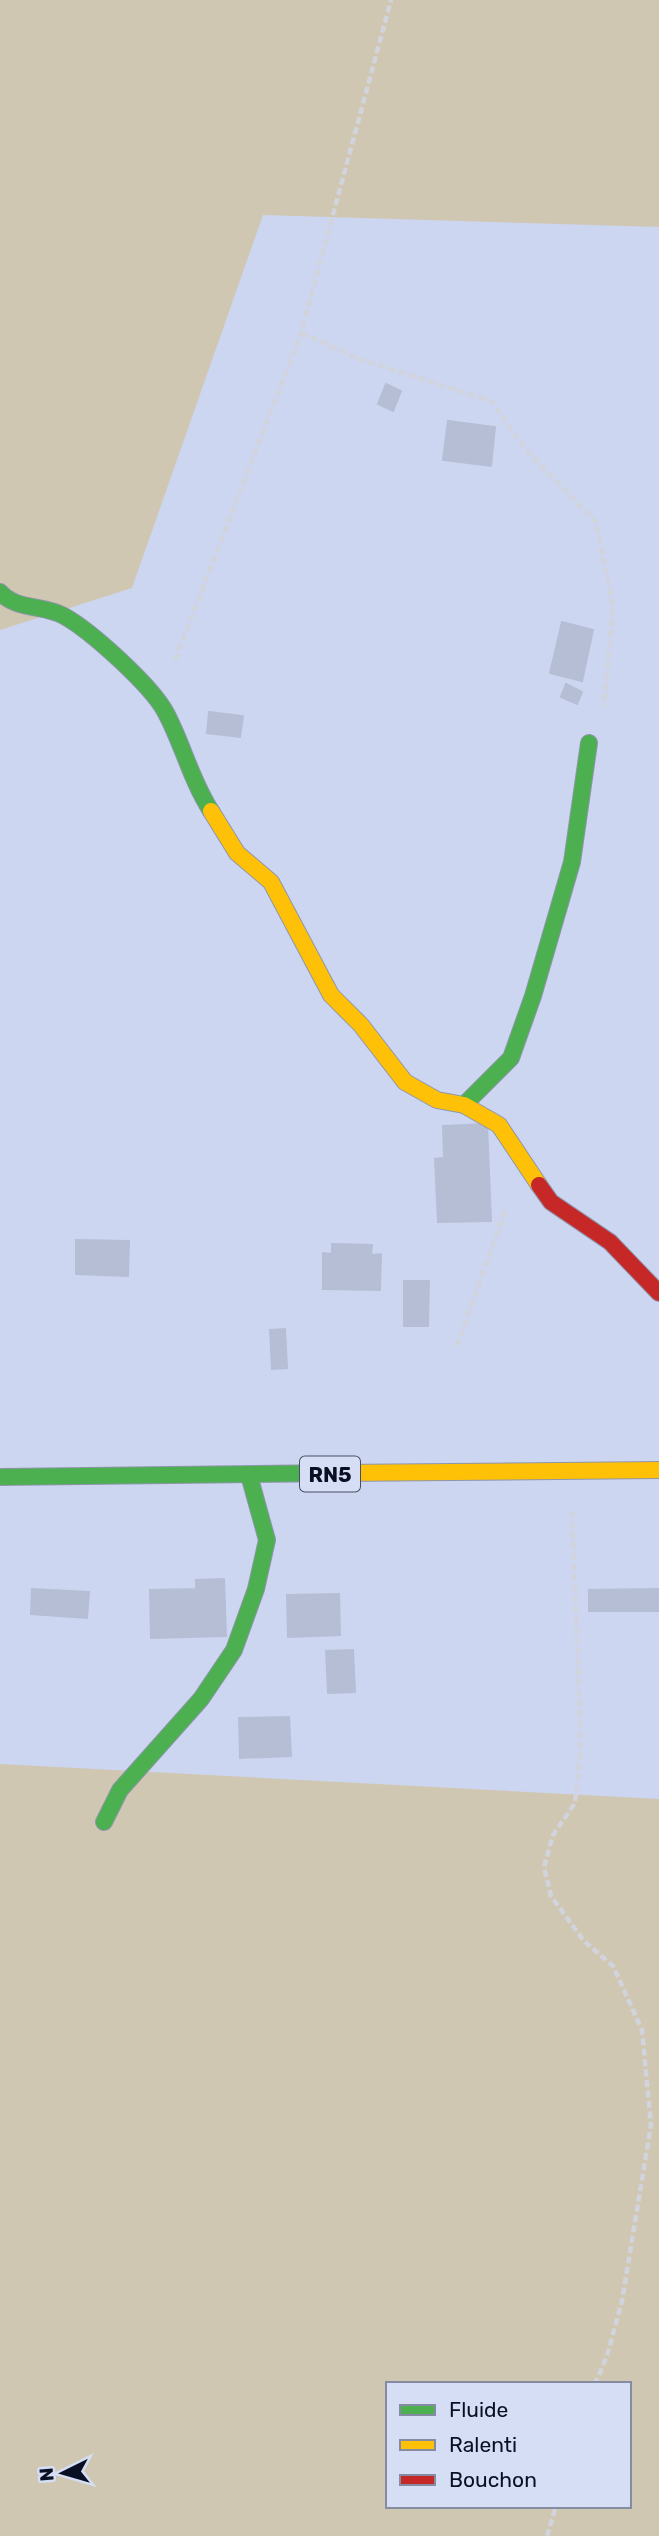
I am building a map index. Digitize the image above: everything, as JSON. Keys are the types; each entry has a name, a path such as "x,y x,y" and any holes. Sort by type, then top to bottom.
{"main road":[{"path":"0,592 9,602 63,615 119,658 158,702 194,783 237,853 271,882 331,995 361,1025 405,1082 437,1101 464,1105 499,1125 551,1202 610,1242 659,1293"},
{"path":"464,1105 510,1058 533,996 572,862 589,743"},
{"name":"RN5","path":"0,1477 659,1470"},
{"path":"104,1822 120,1790 201,1699 234,1650 256,1589 267,1540 249,1475"}],"path":[{"path":"158,702 301,332 391,0"},
{"path":"301,332 359,359 491,401 526,450 596,522 612,606 606,701 589,743"},
{"path":"457,1346 521,1160"},
{"path":"570,1471 581,1743 575,1803 553,1835 544,1867 551,1896 584,1941 613,1966 642,2030 651,2125 622,2301 607,2356 595,2382"},
{"path":"547,2536 555,2508"}],"shaded area":[{"path":"0,0 659,0 659,227 263,215 132,588 0,630"},
{"path":"0,1764 659,1799 659,2536 0,2536"}],"building":[{"path":"386,384 401,391 393,411 378,404"},
{"path":"448,421 495,427 491,466 443,460"},
{"path":"562,622 593,630 582,681 550,673"},
{"path":"566,684 582,692 577,704 561,697"},
{"path":"209,712 243,716 240,737 207,733"},
{"path":"487,1124 491,1221 438,1222 435,1159 444,1158 443,1126"},
{"path":"76,1240 129,1241 128,1276 76,1274"},
{"path":"332,1244 372,1245 371,1255 381,1254 380,1290 323,1289 323,1253 332,1254"},
{"path":"404,1281 429,1281 428,1326 404,1326"},
{"path":"285,1329 287,1368 272,1369 270,1330"},
{"path":"224,1579 226,1636 151,1638 150,1590 196,1589 196,1580"},
{"path":"32,1589 89,1592 87,1618 31,1614"},
{"path":"659,1589 659,1611 589,1611 589,1590"},
{"path":"339,1594 340,1635 288,1637 287,1595"},
{"path":"353,1650 355,1692 328,1693 326,1651"},
{"path":"289,1717 291,1756 240,1758 239,1718"}],"traffic: fast":[{"path":"0,592 14,602 56,612 76,623 135,674 166,713 211,811"},
{"path":"464,1105 511,1058 533,996 572,862 589,743"},
{"path":"0,1477 336,1473"},
{"path":"104,1822 120,1790 201,1699 234,1650 256,1589 267,1540 249,1475"}],"traffic: slow":[{"path":"211,811 237,853 271,882 331,995 361,1025 405,1082 437,1100 464,1105 499,1125 539,1185"},
{"path":"336,1473 659,1470"}],"traffic: jam":[{"path":"539,1185 551,1202 610,1242 659,1293"}]}
